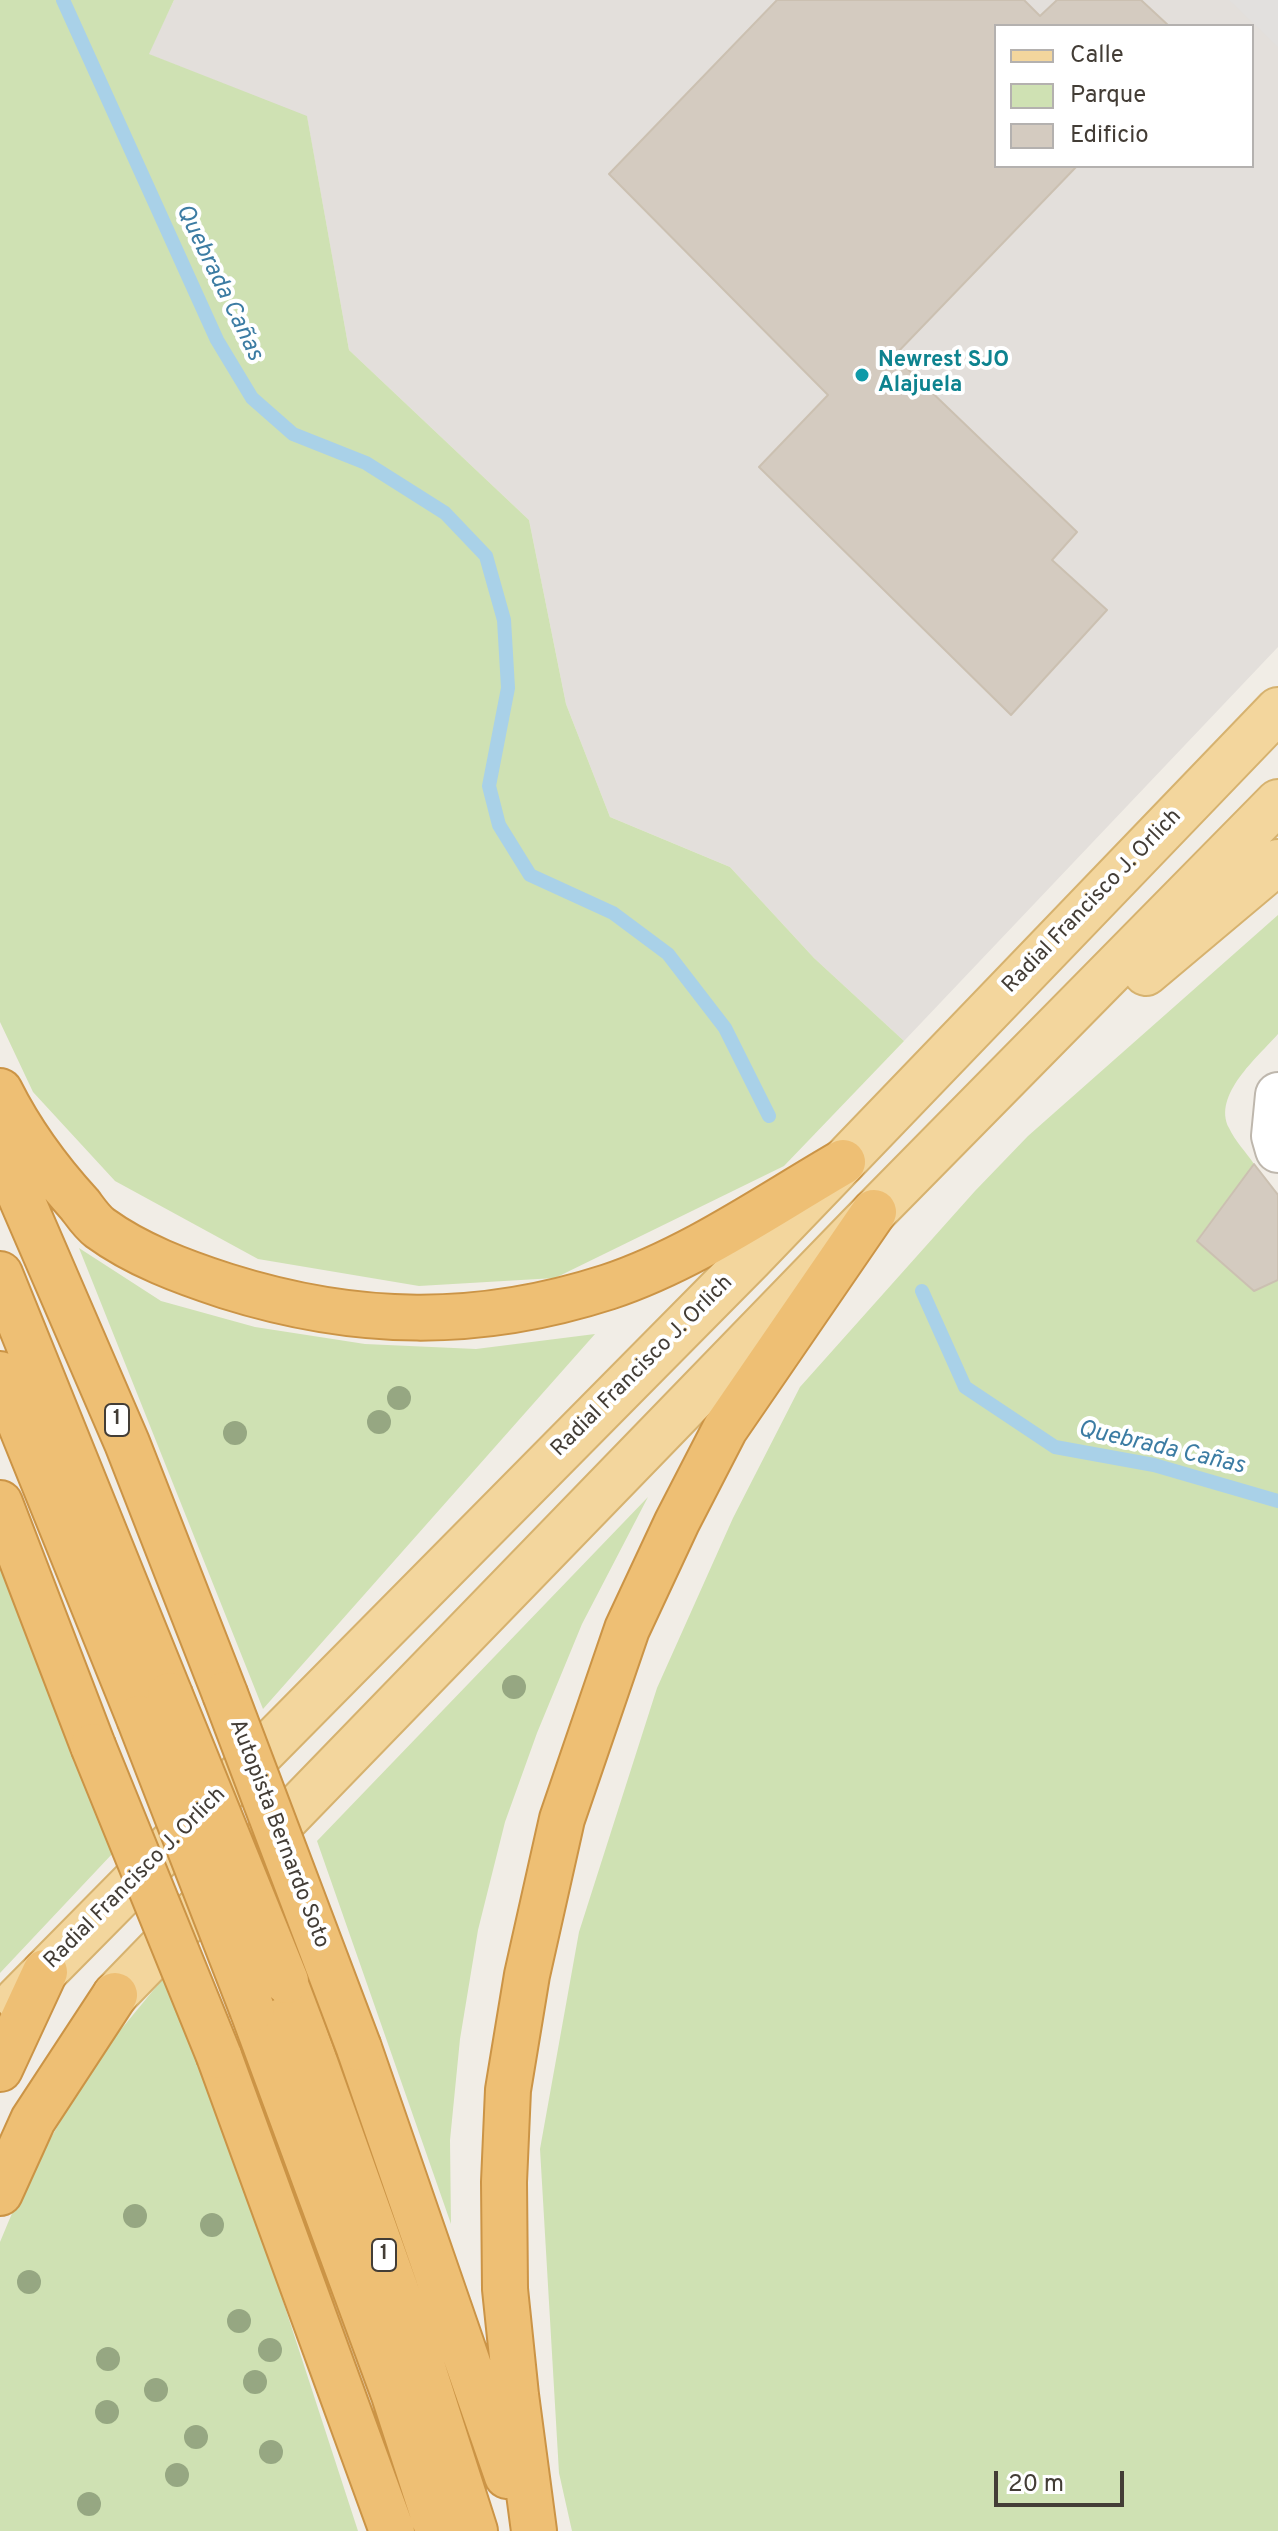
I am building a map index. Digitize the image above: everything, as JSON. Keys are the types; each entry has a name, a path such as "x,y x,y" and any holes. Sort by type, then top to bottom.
{"highway":[{"path":"0,1091 14,1120 98,1227 186,1273 312,1308 380,1318 452,1317 531,1308 609,1286 661,1266 708,1242 843,1162"},
{"name":"Autopista Bernardo Soto","path":"0,1149 127,1443 225,1694 359,2048 527,2531"},
{"path":"534,2531 505,2289 504,2182 508,2090 527,1975 562,1819 627,1629 677,1522 725,1429 874,1212"},
{"name":"Autopista Bernardo Soto","path":"0,1274 154,1706 252,2009 394,2395 438,2531"},
{"name":"Autopista Bernardo Soto","path":"0,1374 286,1981 417,2349 475,2531"},
{"path":"0,1503 93,1746 219,2056 386,2521"},
{"path":"0,2069 45,1972"},
{"path":"0,2193 33,2120 115,1995"}],"main road":[{"name":"Radial Francisco J. Orlich","path":"0,2018 843,1162 1278,710"},
{"path":"115,1995 874,1212 1278,802"},
{"path":"948,1139 1278,862"}],"lane":[{"path":"1278,1095 1274,1136 1278,1150"}],"shaded area":[{"path":"174,0 1278,0 1278,647 904,1041 814,958 730,867 610,817 566,704 529,520 349,350 307,117 148,54"},
{"path":"1229,0 1278,0 1278,47"}],"green space":[{"path":"0,0 174,0 149,54 307,116 349,350 529,520 566,704 610,817 730,867 814,958 904,1041 784,1166 555,1278 419,1286 258,1259 115,1181 33,1092 0,1022"},
{"path":"1278,915 1278,1034 1240,1077 1232,1090 1225,1115 1231,1133 1254,1164 1197,1240 1254,1290 1278,1280 1278,2531 572,2531 559,2473 540,2149 579,1932 657,1688 733,1518 800,1387 1028,1136"},
{"path":"79,1248 161,1301 255,1327 365,1344 476,1349 595,1334 263,1709"},
{"path":"648,1497 582,1624 537,1733 505,1822 478,1930 460,2039 450,2140 451,2224 317,1841"},
{"path":"0,1556 113,1853 0,1973"},
{"path":"165,1976 253,2209 358,2531 0,2531 0,2242 23,2187 64,2115 109,2044"}],"building":[{"name":"Newrest SJO Alajuela","path":"777,0 1024,0 1040,16 1057,0 1141,0 1167,24 994,24 994,168 1075,168 894,356 1077,532 1052,560 1107,610 1011,715 759,467 828,395 609,174"},
{"path":"1254,1164 1278,1195 1278,1280 1254,1291 1197,1241"}],"waterway":[{"name":"Quebrada Cañas","path":"63,0 217,340 252,398 293,434 366,463 445,513 486,556 504,620 508,688 489,786 499,825 530,875 613,913 668,954 725,1028 769,1116"},
{"name":"Quebrada Cañas","path":"922,1291 965,1387 1055,1447 1154,1465 1278,1501"}],"place":[{"name":"Newrest SJO Alajuela","path":"862,375"}]}
